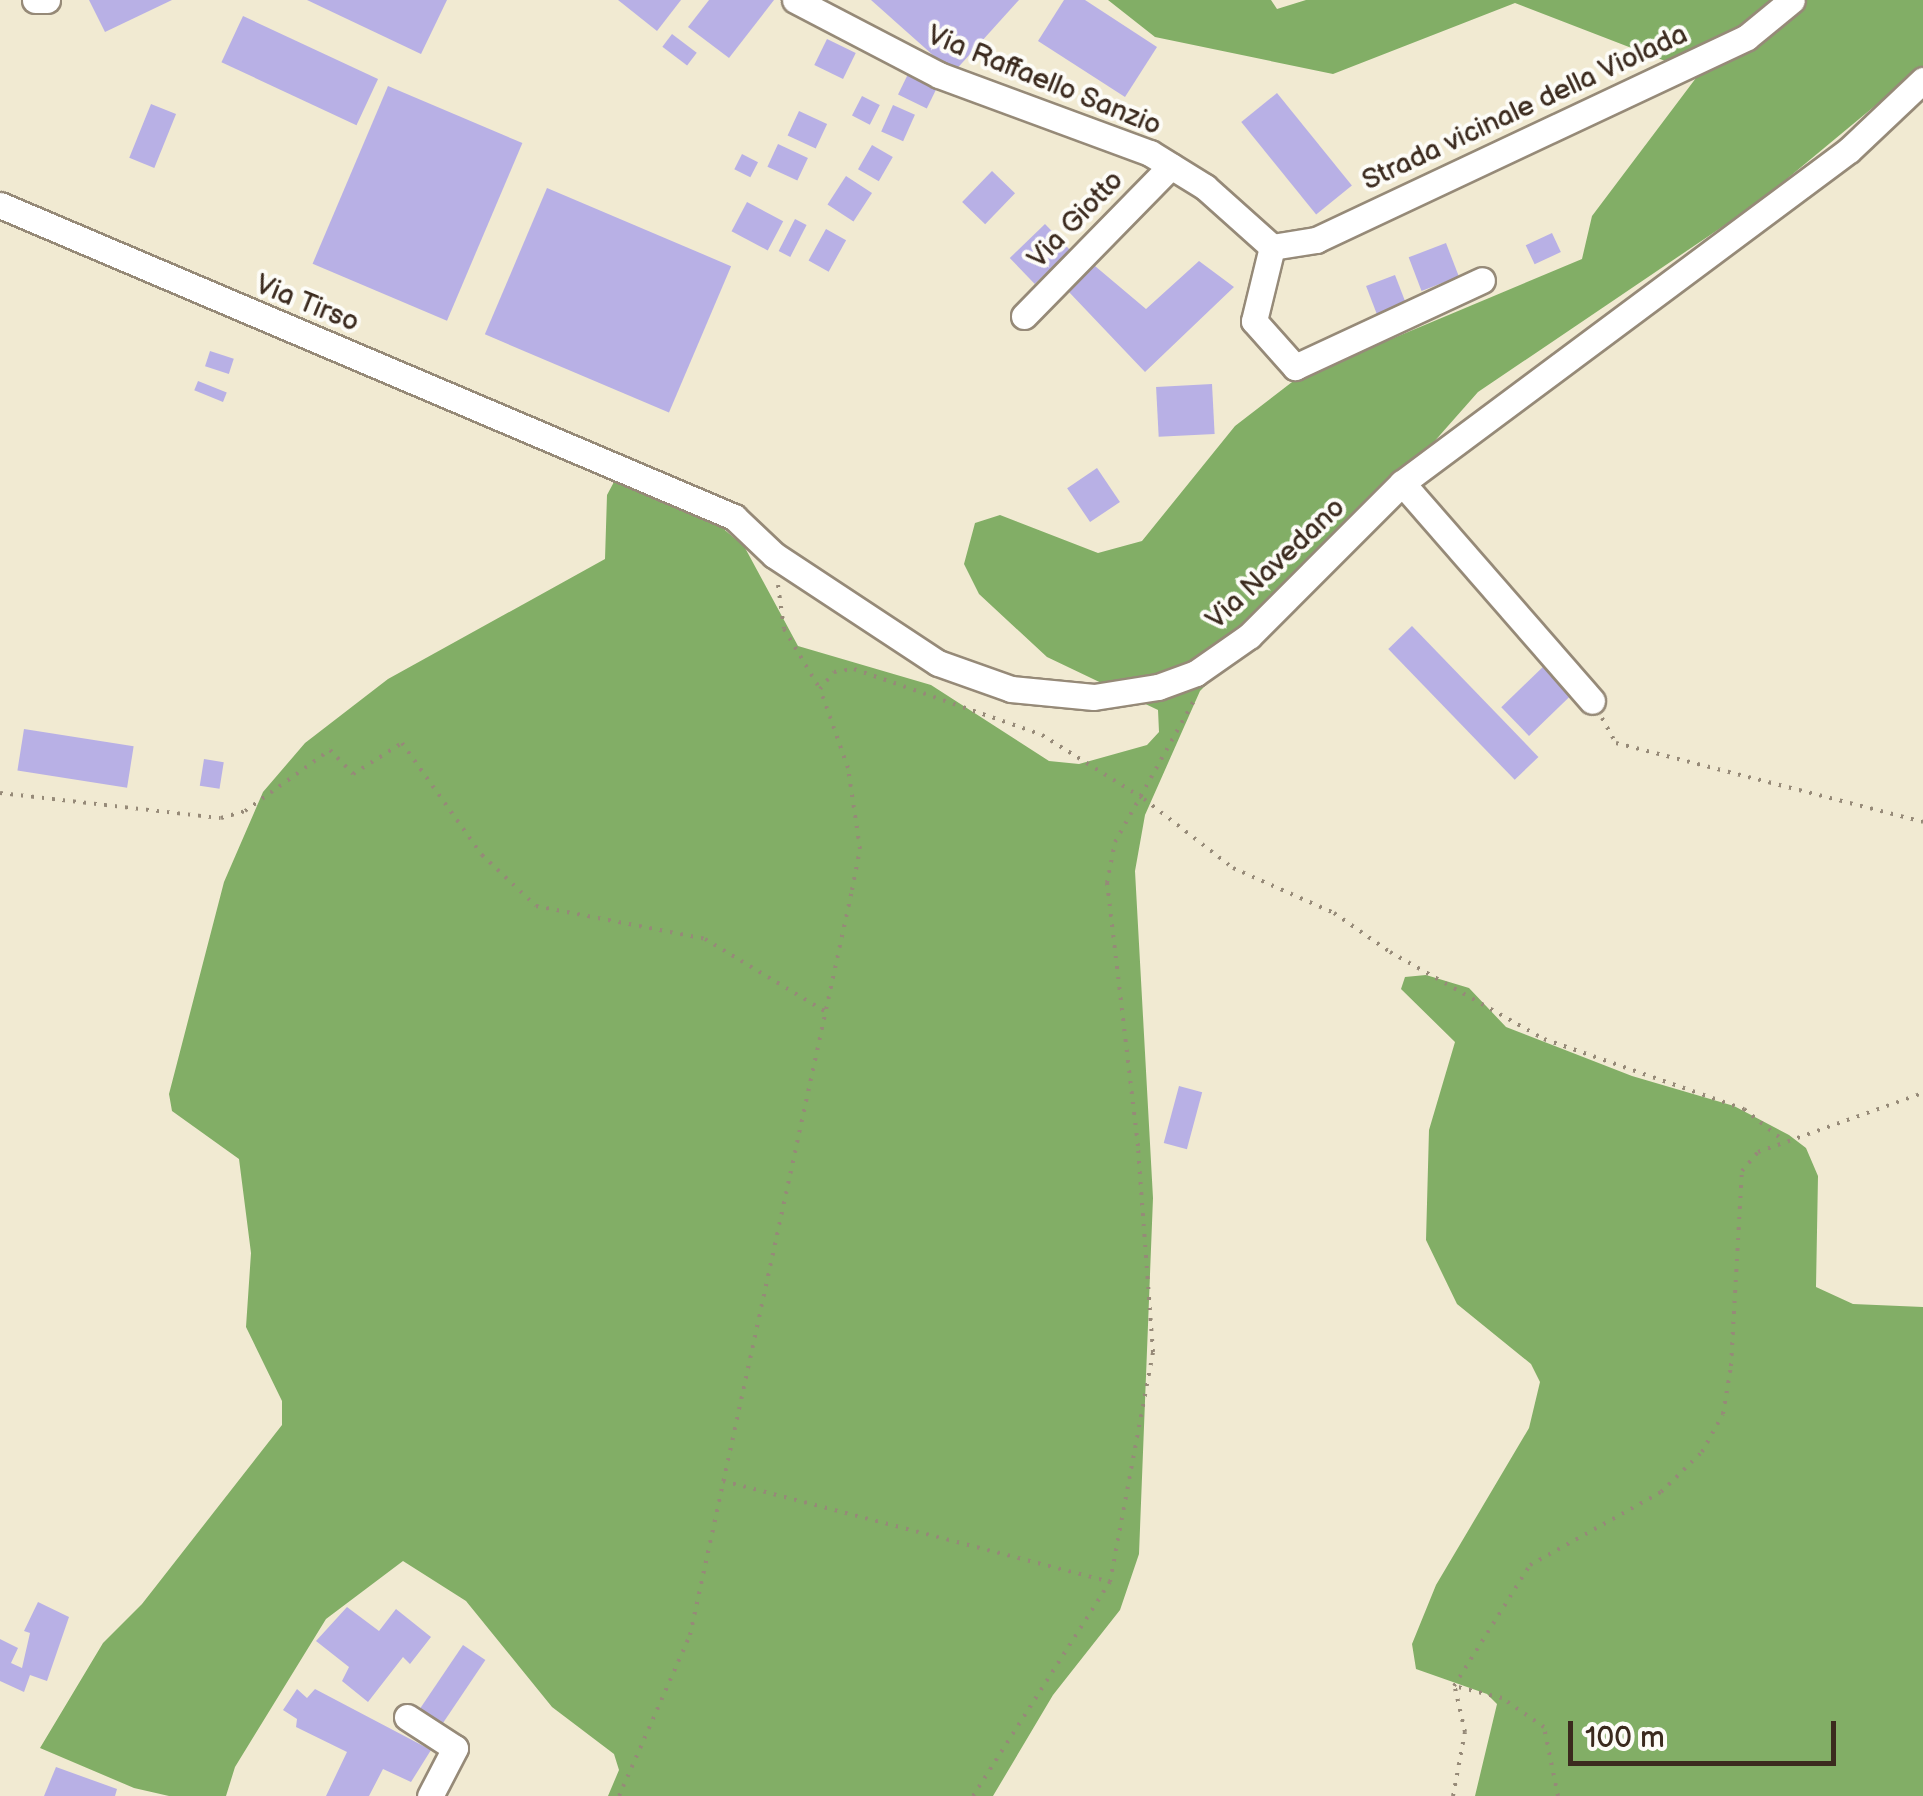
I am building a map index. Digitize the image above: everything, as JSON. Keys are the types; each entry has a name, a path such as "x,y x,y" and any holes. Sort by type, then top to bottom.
{"street":[{"path":"35,0 47,0"},
{"name":"Via Raffaello Sanzio","path":"795,0 939,76 1171,166 1205,186 1272,247"},
{"name":"Strada vicinale della Violada","path":"1272,247 1316,240 1747,37 1792,0"},
{"name":"Via Navedano","path":"593,453 734,518 774,555 904,643 976,680 1056,698 1094,697 1158,687 1196,673 1249,636 1402,483 1848,150 1923,80"},
{"name":"Via Giotto","path":"1024,316 1171,166"},
{"name":"Via Tirso","path":"0,205 593,453"},
{"path":"1272,247 1254,321 1295,368 1482,280"},
{"path":"1402,483 1592,701"},
{"path":"407,1718 455,1748 430,1796"}],"path":[{"path":"619,1796 690,1635 860,849 848,768 820,690 784,629 774,555"},
{"path":"820,690 834,672 854,668 1042,735 1144,799 1233,868 1334,912 1390,952 1544,1039 1744,1110 1784,1141"},
{"path":"973,1796 1110,1582 1153,1352 1138,1146 1107,883 1116,842 1144,799 1198,693 1196,673"},
{"path":"1592,701 1616,743 1923,822"},
{"path":"0,793 221,818 245,812 330,750 353,774 402,743 482,854 536,906 705,939 826,1012"},
{"path":"1454,1796 1465,1732 1454,1686 1530,1566 1661,1492 1702,1452 1723,1414 1731,1366 1742,1171 1758,1152 1923,1093"},
{"path":"722,1481 1110,1582"},
{"path":"1454,1686 1502,1698 1544,1727 1558,1796"}],"green space":[{"path":"1108,0 1271,0 1277,9 1306,0 1923,0 1923,66 1759,202 1478,392 1319,572 1200,691 1145,815 1135,871 1153,1198 1139,1554 1120,1610 1053,1695 993,1796 608,1796 619,1770 614,1754 552,1707 466,1601 403,1561 326,1619 235,1767 226,1796 169,1796 134,1788 40,1748 103,1643 142,1604 282,1425 282,1401 246,1327 251,1253 239,1159 172,1111 169,1094 224,882 263,792 305,743 388,679 605,559 607,495 615,480 720,526 744,546 798,646 931,685 1049,761 1079,764 1147,745 1159,732 1158,710 1047,657 979,594 964,564 975,523 1000,515 1098,553 1142,541 1235,426 1296,379 1582,259 1592,216 1699,74 1515,3 1333,74 1155,37"},
{"path":"1426,975 1469,988 1506,1027 1632,1076 1734,1106 1789,1135 1806,1148 1818,1176 1816,1287 1853,1304 1923,1307 1923,1796 1475,1796 1497,1704 1487,1694 1416,1669 1412,1644 1436,1585 1529,1428 1540,1382 1531,1364 1457,1304 1426,1240 1429,1130 1455,1042 1401,989 1405,977"}],"building":[{"path":"89,0 172,0 105,32"},
{"path":"307,0 447,0 421,54"},
{"path":"618,0 681,0 657,31"},
{"path":"709,0 774,0 729,58 688,27"},
{"path":"871,0 1019,0 953,73"},
{"path":"1064,0 1085,0 1157,47 1125,97 1038,41"},
{"path":"243,16 378,79 356,125 221,62"},
{"path":"672,34 697,53 687,65 662,47"},
{"path":"827,39 856,53 843,79 814,65"},
{"path":"909,72 938,86 927,108 898,94"},
{"path":"388,86 522,143 447,321 313,264"},
{"path":"1277,93 1352,185 1316,214 1241,122"},
{"path":"862,96 880,105 870,125 852,116"},
{"path":"151,104 176,114 154,168 129,158"},
{"path":"893,105 915,115 903,141 881,131"},
{"path":"799,111 827,124 816,149 788,135"},
{"path":"778,144 808,158 797,181 767,167"},
{"path":"872,145 893,157 879,181 858,169"},
{"path":"742,154 758,162 750,177 734,169"},
{"path":"992,171 1015,193 985,224 962,202"},
{"path":"846,176 872,193 853,221 827,205"},
{"path":"547,188 731,266 669,413 485,334"},
{"path":"747,202 783,221 768,250 732,231"},
{"path":"795,219 807,225 790,257 779,251"},
{"path":"1045,224 1070,250 1035,284 1010,258"},
{"path":"826,229 846,240 829,272 809,260"},
{"path":"1552,233 1561,252 1535,264 1526,245"},
{"path":"1446,243 1459,277 1422,291 1409,257"},
{"path":"1199,261 1234,287 1145,372 1068,291 1095,266 1146,309"},
{"path":"1395,275 1406,303 1377,314 1366,286"},
{"path":"210,351 234,359 229,374 205,366"},
{"path":"198,381 227,393 223,402 194,390"},
{"path":"1212,384 1215,434 1159,437 1156,387"},
{"path":"1097,468 1120,502 1090,522 1067,488"},
{"path":"1412,626 1538,757 1515,780 1388,649"},
{"path":"1548,662 1576,691 1529,736 1501,707"},
{"path":"24,729 134,746 127,788 17,770"},
{"path":"204,759 224,762 220,789 200,786"},
{"path":"1179,1086 1202,1092 1187,1149 1164,1143"},
{"path":"38,1602 69,1617 47,1681 30,1675 24,1692 0,1681 0,1639 18,1648 11,1663 22,1668 30,1633 24,1631"},
{"path":"347,1607 379,1631 396,1609 431,1637 410,1664 403,1657 368,1702 342,1681 349,1667 316,1641"},
{"path":"463,1645 485,1660 442,1724 420,1709"},
{"path":"297,1689 307,1698 315,1689 431,1750 411,1782 383,1769 369,1796 326,1796 347,1752 296,1727 297,1719 283,1710"},
{"path":"56,1767 117,1789 115,1796 44,1796"}]}
